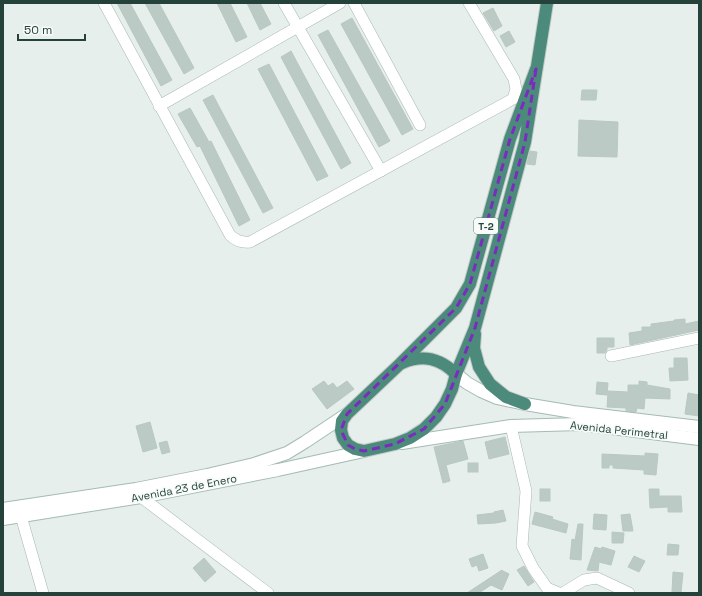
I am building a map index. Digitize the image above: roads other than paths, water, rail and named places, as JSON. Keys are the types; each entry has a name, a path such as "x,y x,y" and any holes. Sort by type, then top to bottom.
{"highway":[{"name":"T-2","path":"364,451 395,444 410,438 424,429 436,417 445,404 452,389 456,374 475,328 525,142 547,3"},
{"name":"T-2","path":"347,414 456,308 470,284 510,139 536,69"},
{"name":"T-2","path":"475,328 474,348 479,367 490,384 506,397 525,404"},
{"name":"T-2","path":"401,363 416,358 430,358 444,364 456,374"},
{"path":"347,414 342,421 341,430 343,438 348,445 364,451"}],"main road":[{"name":"Avenida Perimetral","path":"456,374 467,383 497,398 572,412 699,427"},
{"name":"Avenida 23 de Enero","path":"3,510 136,489 254,464 287,453 347,414"},
{"name":"Avenida Perimetral","path":"395,444 511,426 580,424 699,439"},
{"name":"Avenida 23 de Enero","path":"3,519 141,497 278,470 364,451"}],"street":[{"path":"104,3 230,235 241,242 250,242 513,99 516,88 514,79 469,3"},
{"path":"284,3 381,171"},
{"path":"160,106 340,3"},
{"path":"354,3 420,124"},
{"path":"611,356 699,338"},
{"path":"511,426 526,491 522,546 533,568 547,588 559,593"},
{"path":"141,497 268,593"},
{"path":"21,516 43,593"},
{"path":"563,593 584,580 597,578 629,593"}]}
